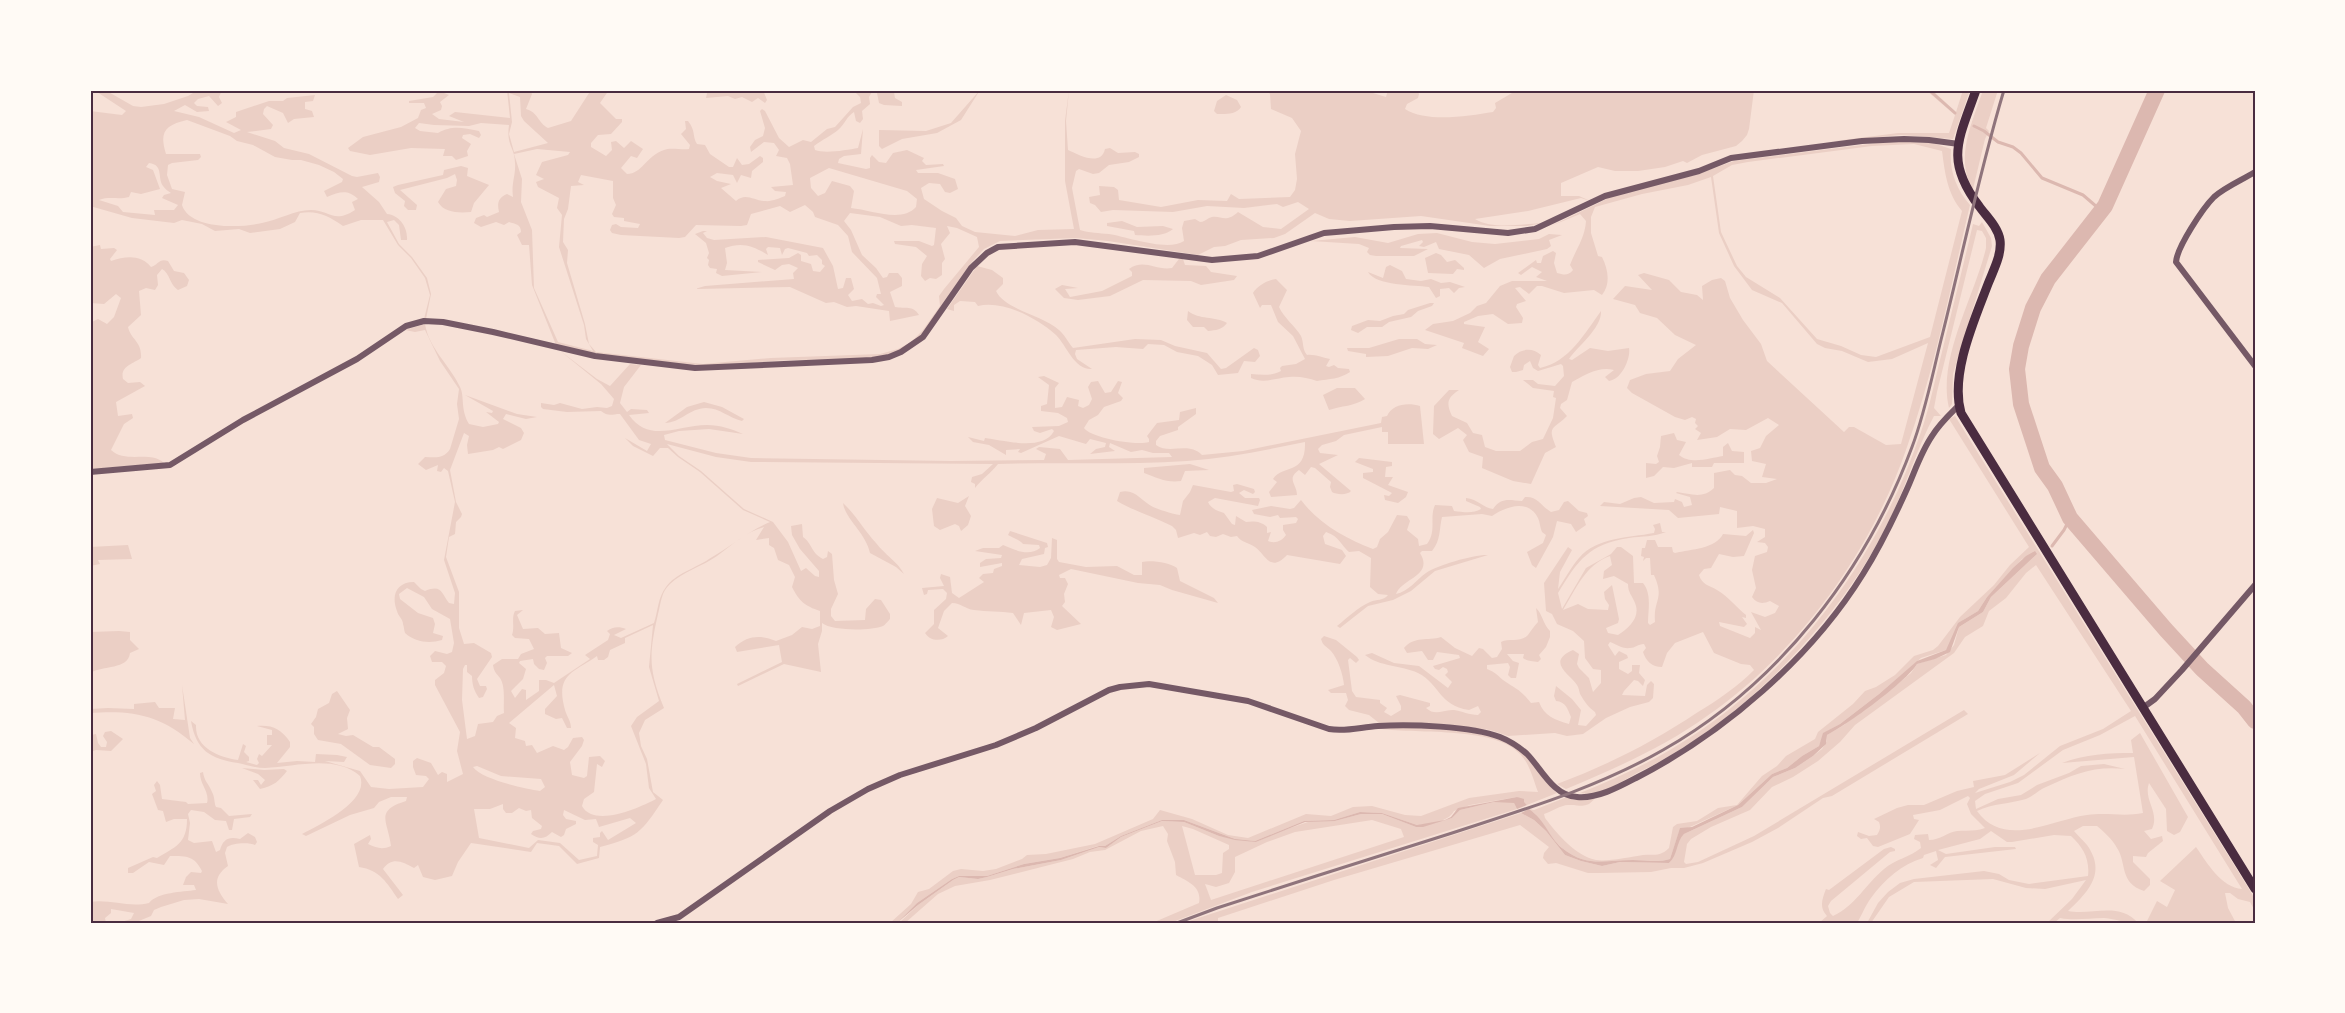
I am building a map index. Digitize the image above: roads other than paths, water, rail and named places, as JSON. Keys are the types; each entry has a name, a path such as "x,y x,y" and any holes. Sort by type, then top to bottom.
{"main road":[{"path":"1976,90 1959,144 1957,164 1975,201 1996,228 2000,240 1997,262 1980,304 1959,373 1959,405 1994,469 2255,889"}],"street":[{"path":"90,472 170,465 243,420 357,359 401,329 424,321 443,322 493,332 595,356 695,368 872,360 901,352 923,337 971,268 987,253 998,247 1075,242 1212,261 1257,256 1324,233 1394,226 1430,226 1508,233 1535,229 1605,196 1699,171 1731,158 1893,139 1959,144"},
{"path":"2255,172 2214,197 2185,238 2177,254 2176,262 2255,366"},
{"path":"657,923 678,917 830,811 868,789 909,772 996,745 1036,728 1109,690 1129,684 1149,684 1248,701 1340,731 1381,726 1426,727 1498,736 1528,755 1551,783 1567,795 1576,797 1609,791 1671,760 1728,720 1769,685 1809,643 1863,575 1889,527 1923,450 1939,425 1959,405"},
{"path":"2144,707 2155,699 2203,647 2255,585"}],"waterway":[{"path":"1929,90 1955,113"},
{"path":"2157,90 2105,206 2048,279 2033,308 2021,346 2017,369 2021,404 2042,468 2055,486 2070,518 2166,630 2202,669 2244,707 2255,721"},
{"path":"1974,126 1998,142 2013,147 2021,153 2042,178 2083,195 2097,207 2105,206"},
{"path":"2052,546 2070,518"}],"railway":[{"path":"1177,923 1531,807 1612,776 1663,750 1705,723 1781,658 1844,580 1893,493 1912,447 1925,405 1979,181 2004,90"}]}
